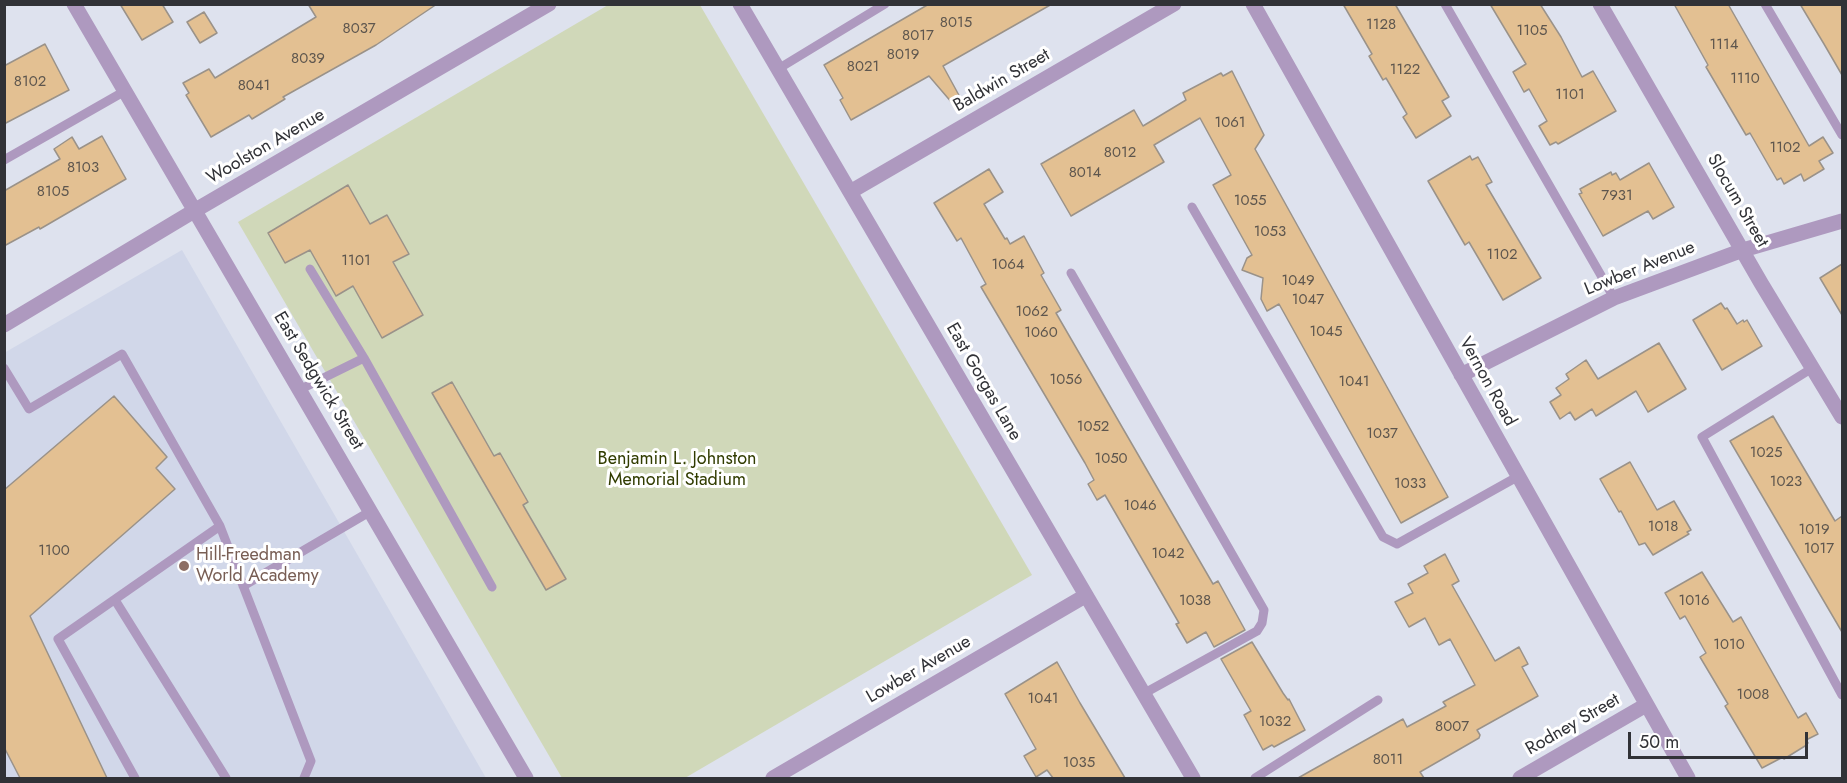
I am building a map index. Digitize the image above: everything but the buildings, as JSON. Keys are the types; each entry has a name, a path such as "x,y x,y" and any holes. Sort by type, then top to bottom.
{"street":[{"name":"East Sedgwick Street","path":"74,4 301,389 526,778"},
{"name":"Woolston Avenue","path":"4,324 549,4"},
{"name":"East Gorgas Lane","path":"740,4 1084,596 1193,778"},
{"name":"Baldwin Street","path":"850,192 1174,4"},
{"name":"Vernon Road","path":"1253,4 1688,778"},
{"name":"Slocum Street","path":"1600,4 1842,417"},
{"name":"Lowber Avenue","path":"1461,375 1614,298 1743,250 1842,220"},
{"name":"Lowber Avenue","path":"773,778 1084,596"},
{"name":"Rodney Street","path":"1520,778 1646,705"}],"lane":[{"path":"778,69 885,4"},
{"path":"1445,4 1614,298"},
{"path":"1765,4 1842,135"},
{"path":"4,160 125,91"},
{"path":"1192,207 1383,537 1397,544 1517,477"},
{"path":"310,269 364,358 492,587"},
{"path":"1071,273 1264,610 1262,623 1257,631 1143,694"},
{"path":"4,368 29,409 122,354 220,526 311,761 304,778"},
{"path":"301,389 364,358"},
{"path":"1814,368 1702,437 1842,695"},
{"path":"243,586 371,511"},
{"path":"135,778 58,639 220,526"},
{"path":"115,600 226,778"},
{"path":"1255,778 1378,700"}],"shaded area":[{"name":"Hill-Freedman World Academy","path":"182,250 486,778 5,778 4,353"}],"green space":[{"name":"Benjamin L. Johnston Memorial Stadium","path":"608,5 700,5 1032,575 685,778 562,778 238,222"}],"place":[{"name":"Hill-Freedman World Academy","path":"184,566"}]}
